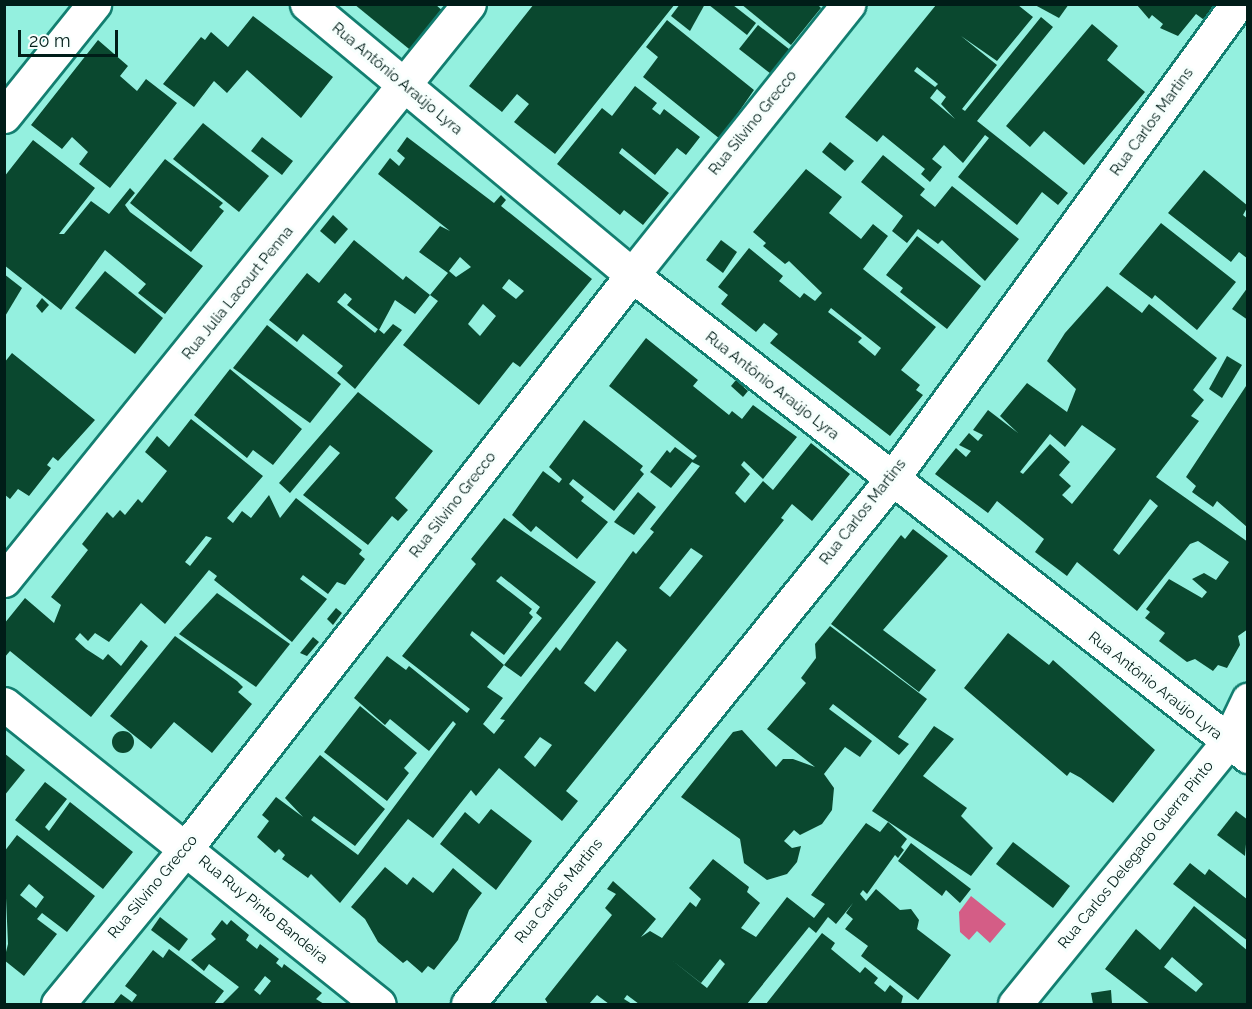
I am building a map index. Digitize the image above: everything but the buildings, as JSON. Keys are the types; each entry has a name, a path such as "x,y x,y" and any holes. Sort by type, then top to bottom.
{"street":[{"path":"4,116 94,4"},
{"name":"Rua Antônio Araújo Lyra","path":"307,4 632,275 891,480 1238,749"},
{"name":"Rua Julia Lacourt Penna","path":"4,580 406,87 469,4"},
{"name":"Rua Silvino Grecco","path":"58,1005 186,848 632,275 848,4"},
{"name":"Rua Carlos Martins","path":"468,1005 891,480 1237,4"},
{"name":"Rua Carlos Delegado Guerra Pinto","path":"1015,1005 1238,749 1248,700"},
{"name":"Rua Ruy Pinto Bandeira","path":"4,704 380,1005"}],"shaded area":[{"path":"971,896 1006,924 990,943 977,931 969,940 960,932 959,912"}]}
